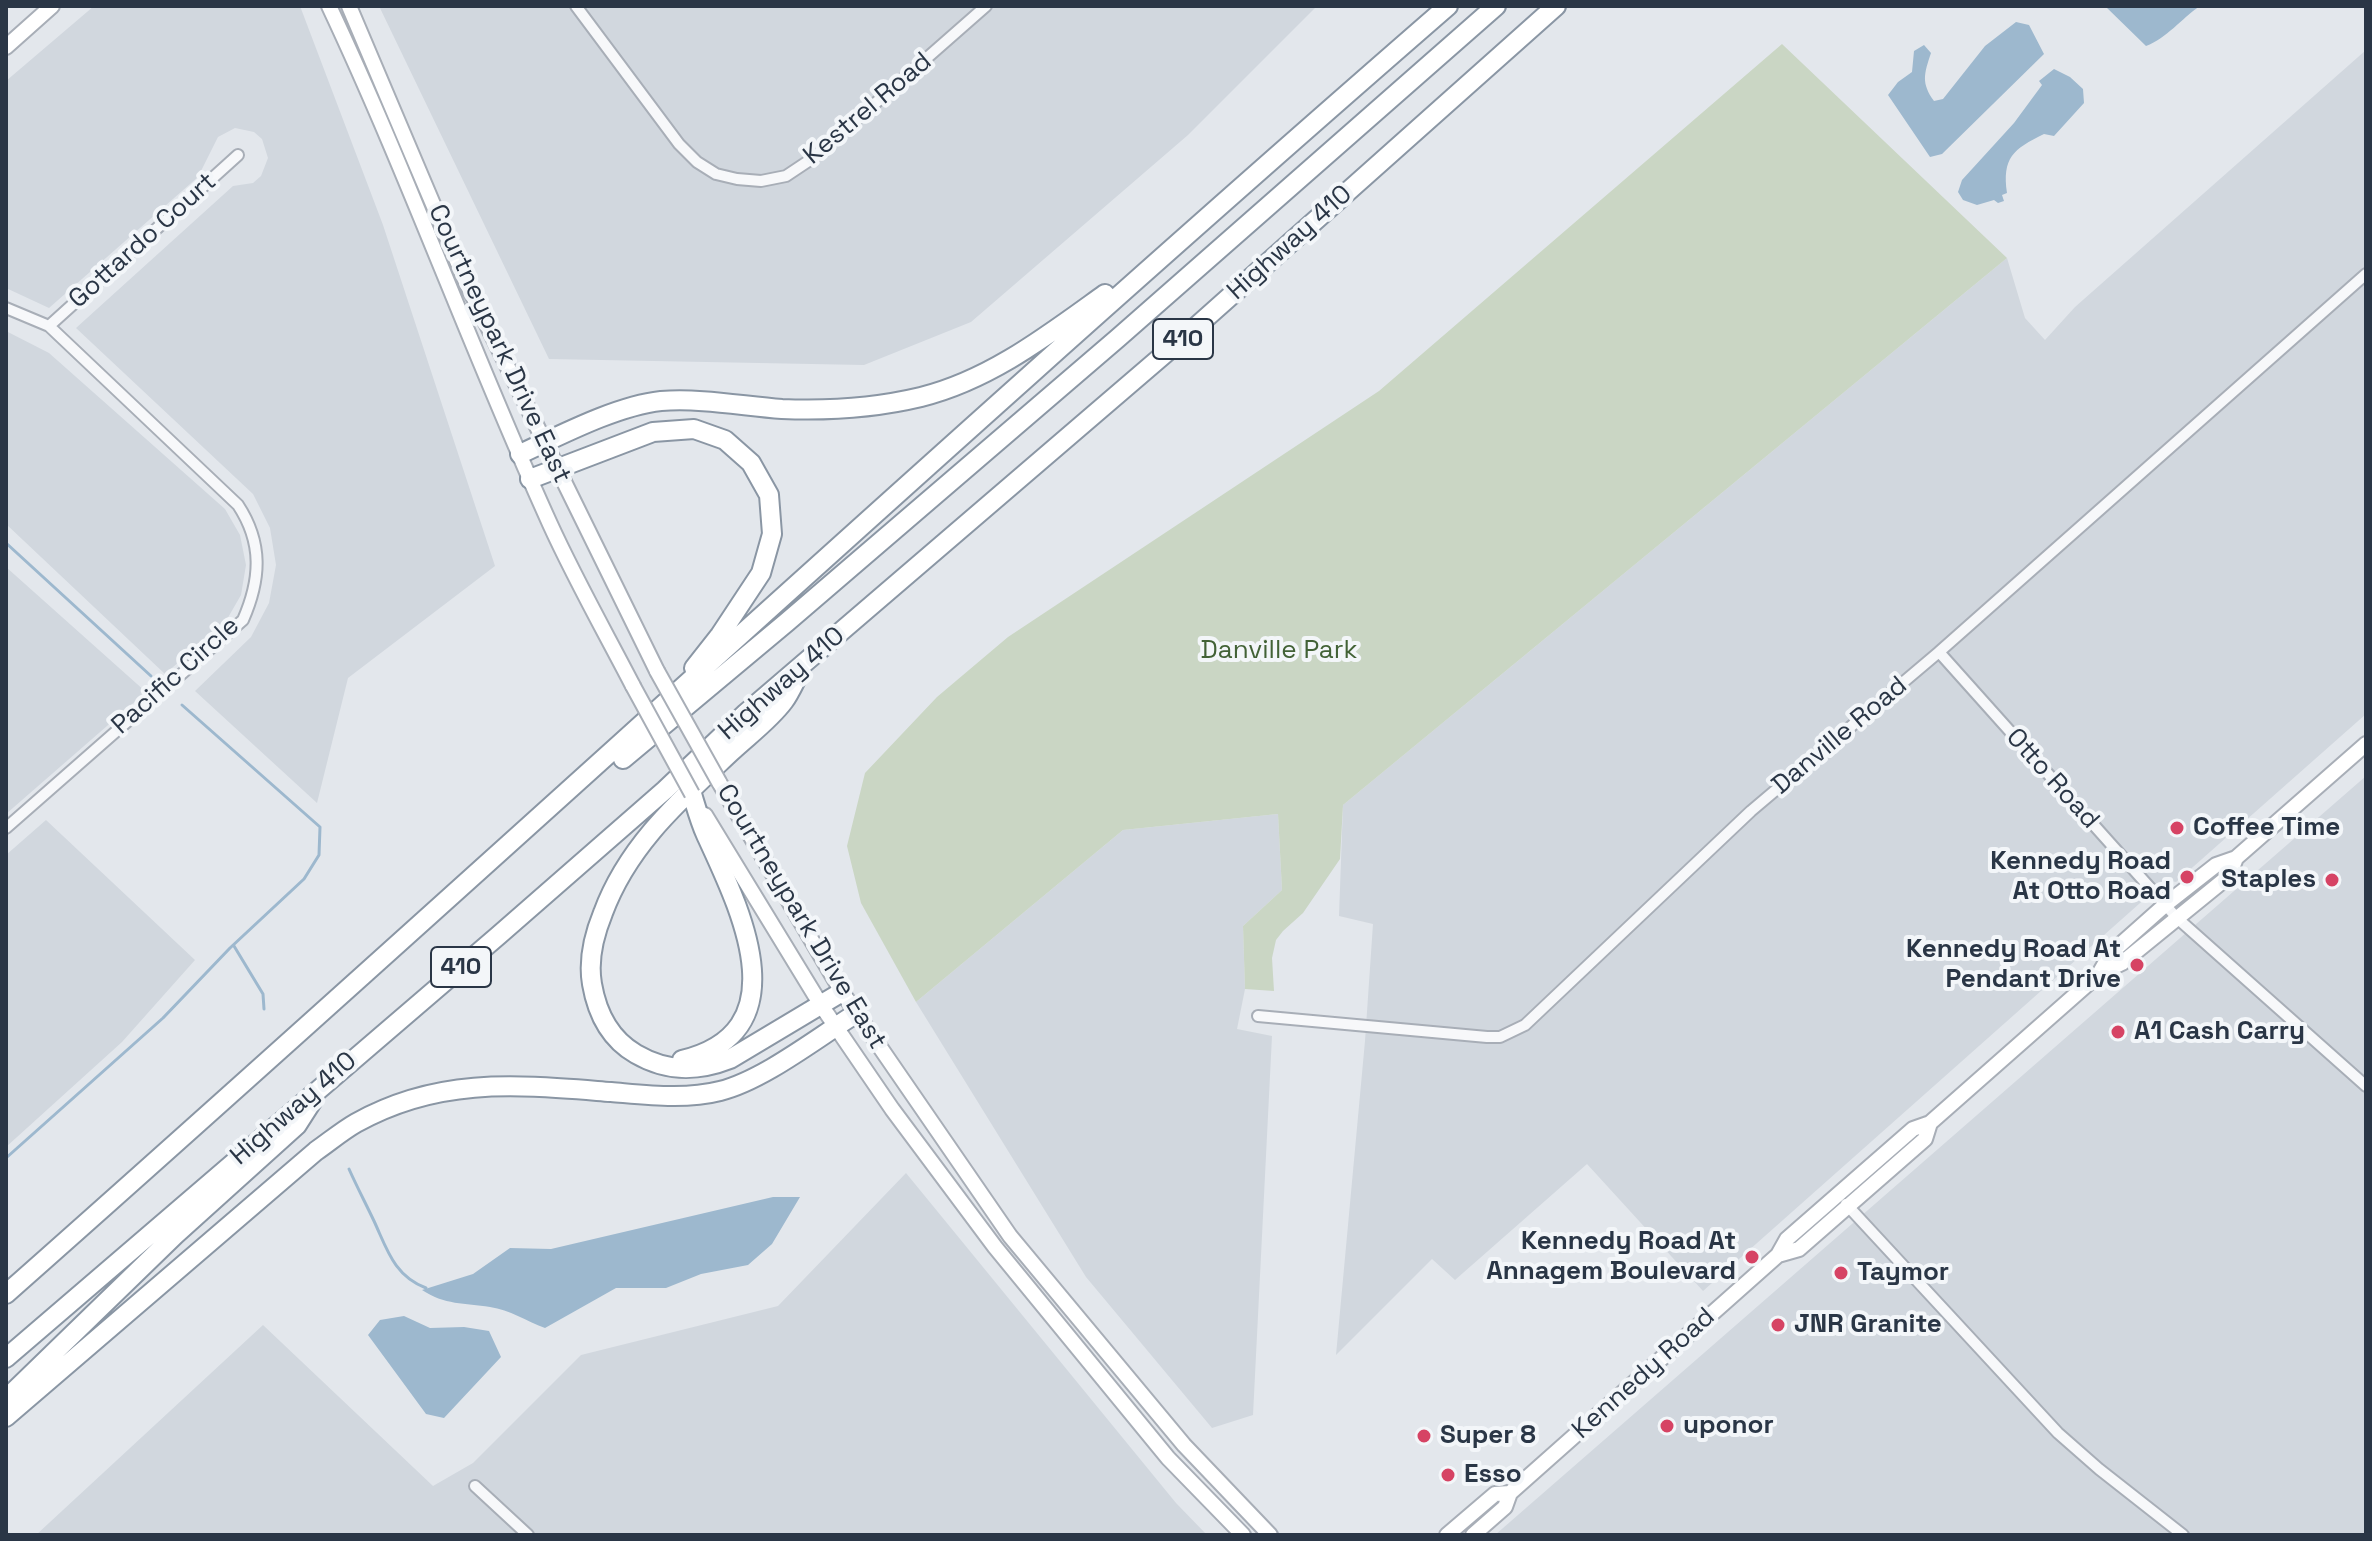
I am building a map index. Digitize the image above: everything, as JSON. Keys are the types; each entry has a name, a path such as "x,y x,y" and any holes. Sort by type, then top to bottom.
{"highway":[{"name":"Highway 410","path":"6,1294 302,1033 1177,242 1448,6"},
{"path":"302,1033 858,561 1496,6"},
{"name":"Highway 410","path":"6,1358 554,887 665,790 746,713 1189,333 1556,6"},
{"path":"520,454 612,414 659,402 689,400 783,409 863,408 922,397 960,385 1024,352 1177,242"},
{"path":"530,479 653,432 694,429 725,440 751,463 769,495 772,534 761,573 695,666 627,729 558,802"},
{"path":"804,665 783,702 669,809 644,839 608,898 593,946 591,978 601,1016 611,1032 636,1054 673,1068 692,1069 730,1059 842,992"},
{"path":"636,1054 671,1060 703,1055 732,1034 749,1003 753,973 744,925 724,871 704,832 692,794"},
{"path":"6,1417 316,1151 352,1125 381,1110 441,1090 468,1087 665,1096 720,1091 761,1073 857,1013"},
{"path":"6,1399 175,1235 297,1125 323,1084"}],"main road":[{"path":"6,47 52,6"},
{"name":"Courtneypark Drive East","path":"329,6 368,90 551,527 692,794 821,1005 892,1109 995,1247 1168,1458 1243,1535"},
{"name":"Courtneypark Drive East","path":"349,6 466,282 555,469 657,671 842,992 1010,1236 1184,1445 1270,1535"},
{"name":"Kennedy Road","path":"2099,974 2111,953 2165,905 2216,865 2236,858 2366,744"},
{"name":"Kennedy Road","path":"1473,1535 1505,1507 1510,1493 1778,1255 1787,1239 1843,1200 1913,1129 1930,1123 2099,974 2122,963 2229,876 2236,858"},
{"name":"Kennedy Road","path":"1447,1535 1495,1494 1510,1493"}],"street":[{"name":"Kestrel Road","path":"576,6 679,144 697,162 716,174 761,181 786,176 813,158 986,6"},
{"name":"Gottardo Court","path":"49,326 238,155"},
{"name":"Danville Road","path":"1258,1016 1487,1037 1500,1037 1525,1025 1751,811 1939,652 2366,274"},
{"name":"Pacific Circle","path":"6,308 49,326 238,505 250,522 259,567 243,620 6,828"},
{"name":"Otto Road","path":"1939,652 2177,918 2366,1086"},
{"path":"1843,1200 2058,1433 2183,1535"},
{"path":"475,1486 528,1535"}],"shaded area":[{"path":"94,6 300,6 383,225 495,566 348,678 317,803 195,691 251,637 269,603 276,565 270,528 253,494 76,328 233,186 253,183 261,176 268,158 262,139 254,132 235,128 218,137 198,177 49,308 6,288 6,81"},
{"path":"379,6 1317,6 1188,135 971,322 864,365 549,359"},
{"path":"2366,50 2366,714 2176,882 2166,880 1703,1291 1587,1164 1455,1280 1432,1259 1336,1355 1373,924 1339,916 1343,805 2007,258 2025,318 2045,340 2075,307"},
{"path":"6,331 49,353 225,509 240,535 246,565 241,595 226,621 165,674 6,524"},
{"path":"6,567 146,692 6,814"},
{"path":"2366,776 2366,1535 1495,1535 1689,1366"},
{"path":"1278,814 1282,890 1243,926 1245,989 1237,1029 1272,1036 1253,1415 1212,1428 1086,1277 916,1002 1123,830"},
{"path":"46,820 195,960 122,1042 6,1147 6,855"},
{"path":"906,1173 1176,1503 1207,1535 36,1535 263,1325 433,1486 473,1463 581,1355 778,1306"}],"green space":[{"name":"Danville Park","path":"1782,44 2007,258 1343,805 1340,859 1303,913 1276,940 1272,958 1274,991 1245,989 1243,926 1282,890 1278,814 1123,830 916,1002 861,903 847,846 865,773 937,697 1008,637 1379,391"}],"water":[{"path":"2105,6 2200,6 2146,46"},
{"path":"2016,22 2029,25 2044,54 1942,154 1930,157 1888,95 1898,82 1912,72 1914,51 1924,45 1931,53 1925,83 1934,101 1943,99 1985,46"},
{"path":"2054,69 2070,77 2083,89 2084,103 2054,136 2044,134 2012,156 2006,171 2007,193 2002,195 2004,201 1998,203 1994,200 1977,205 1963,200 1958,192 1962,180 2014,123 2042,85 2039,81"},
{"path":"773,1197 800,1197 772,1244 748,1265 701,1274 666,1288 616,1288 545,1328 504,1311 447,1301 422,1290 473,1274 510,1248 551,1249"},
{"path":"404,1316 430,1328 464,1327 489,1331 501,1357 444,1418 426,1414 368,1335 380,1320"}],"waterway":[{"path":"6,543 151,676"},
{"path":"6,1158 163,1018 230,948 304,879 319,855 320,827 182,705"},
{"path":"234,946 263,994 264,1009"},
{"path":"349,1169 393,1260 406,1276 426,1288"}],"place":[{"name":"Coffee Time","path":"2177,828"},
{"name":"Kennedy Road At Otto Road","path":"2187,877"},
{"name":"Staples","path":"2332,880"},
{"name":"Kennedy Road At Pendant Drive","path":"2137,965"},
{"name":"A1 Cash Carry","path":"2118,1032"},
{"name":"Kennedy Road At Annagem Boulevard","path":"1752,1257"},
{"name":"Taymor","path":"1841,1273"},
{"name":"JNR Granite","path":"1778,1325"},
{"name":"uponor","path":"1667,1426"},
{"name":"Super 8","path":"1424,1436"},
{"name":"Esso","path":"1448,1475"}]}
